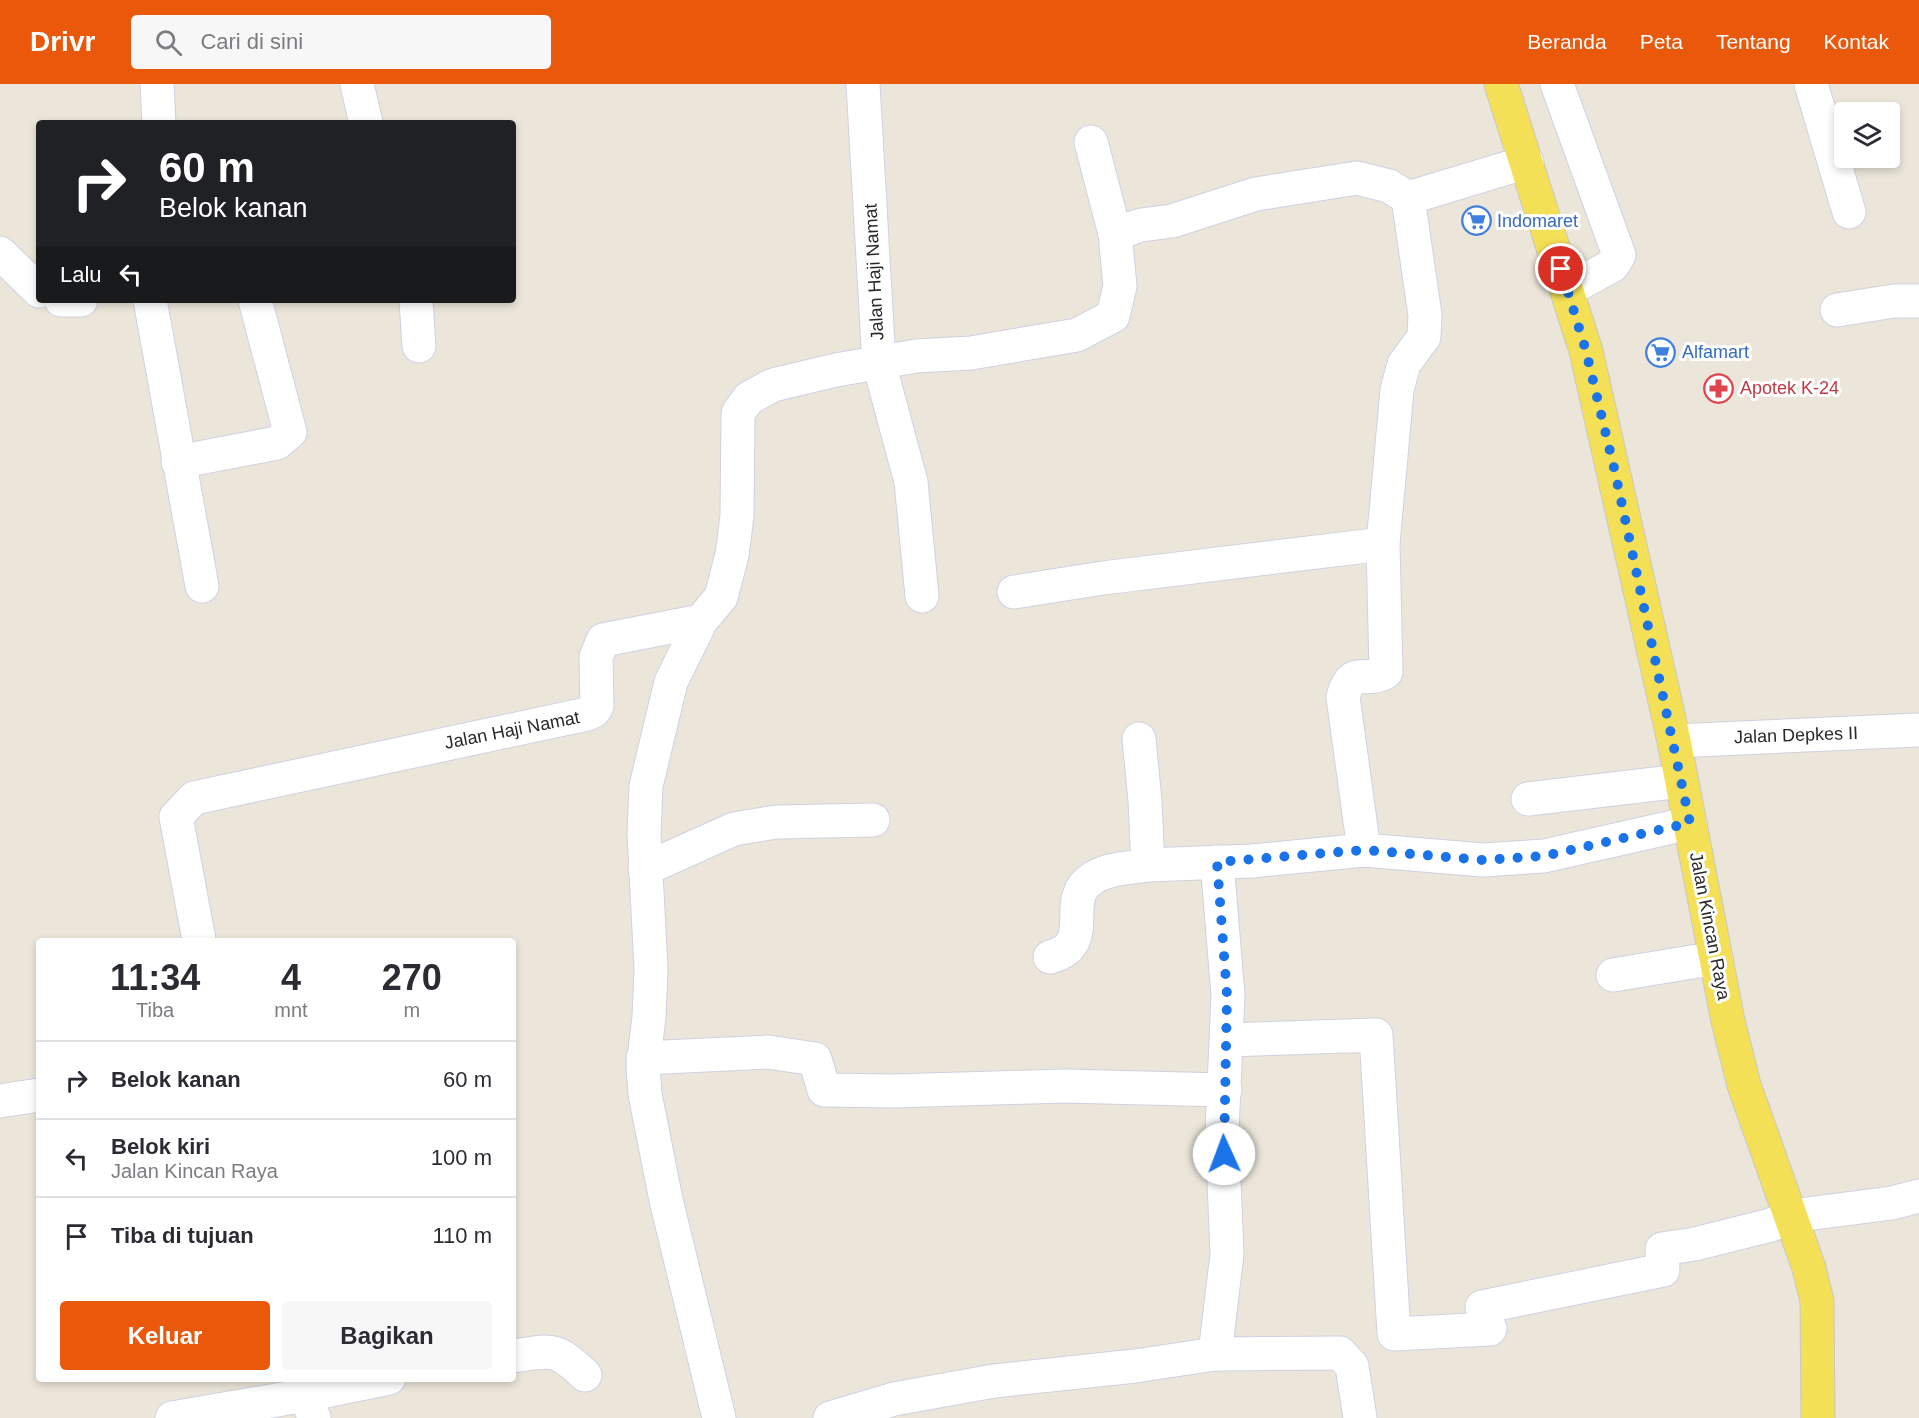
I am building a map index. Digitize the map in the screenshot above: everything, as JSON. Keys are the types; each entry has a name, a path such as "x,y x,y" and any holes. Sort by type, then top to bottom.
{"main road":[{"name":"Jalan Kincan Raya","path":"1501,84 1586,351 1674,741 1716,958 1744,1085 1781,1221 1809,1268 1817,1301 1818,1418"}],"street":[{"path":"157,84 159,120"},
{"path":"357,84 365,120"},
{"name":"Jalan Haji Namat","path":"199,938 176,817 194,798 587,714 594,711 597,706 596,657 603,640 701,621 721,597 732,555 737,516 738,413 749,398 773,385 879,363 862,84"},
{"path":"1557,84 1619,255 1613,265 1568,290"},
{"path":"1810,84 1849,212"},
{"path":"922,596 910,482 879,363 995,349 1077,335 1113,316 1120,286 1115,234 1091,142"},
{"path":"1408,198 1527,162"},
{"path":"1115,234 1142,225 1172,221 1256,194 1357,178 1389,186 1408,198 1419,258 1425,315 1424,336 1404,364 1396,390 1383,544 1386,672 1381,675 1353,677 1347,682 1343,697 1364,850"},
{"path":"0,253 36,288"},
{"path":"1838,310 1894,301 1919,301"},
{"path":"151,303 202,586"},
{"path":"178,462 277,443 290,432 256,303"},
{"path":"416,303 419,346"},
{"path":"1014,592 1102,578 1383,544"},
{"path":"701,621 671,682 646,786 644,833 651,992 643,1058 645,1094 666,1200 719,1418"},
{"name":"Jalan Depkes II","path":"1674,741 1919,730"},
{"path":"1139,739 1148,865"},
{"path":"1528,799 1682,781"},
{"path":"645,869 734,829 776,822 873,820"},
{"path":"1050,957 1064,953 1072,947 1076,931 1077,901 1091,879 1106,872 1148,865 1364,850 1483,860 1544,856 1690,823"},
{"path":"1215,1354 1227,1254 1222,1132 1227,995 1217,862"},
{"path":"1613,975 1716,958"},
{"path":"1227,1041 1376,1035 1394,1334 1490,1329 1482,1307 1663,1270 1662,1249 1695,1244 1781,1221 1892,1203 1919,1196"},
{"path":"643,1058 768,1052 815,1059 824,1090 894,1091 1064,1086 1225,1090"},
{"path":"0,1101 36,1095"},
{"path":"516,1356 551,1350 565,1356 585,1375"},
{"path":"830,1418 897,1408 994,1381 1135,1366 1215,1354 1340,1353 1352,1366 1360,1418"},
{"path":"172,1418 310,1406 378,1382"}],"place":[{"name":"Indomaret","path":"1476,221"},
{"name":"Alfamart","path":"1661,352"},
{"name":"Apotek K-24","path":"1719,388"}],"route":[{"path":"1224,1154 1222,1132 1227,995 1217,862 1252,861 1364,850 1483,860 1544,856 1690,823 1615,472 1586,351 1561,269"}]}
